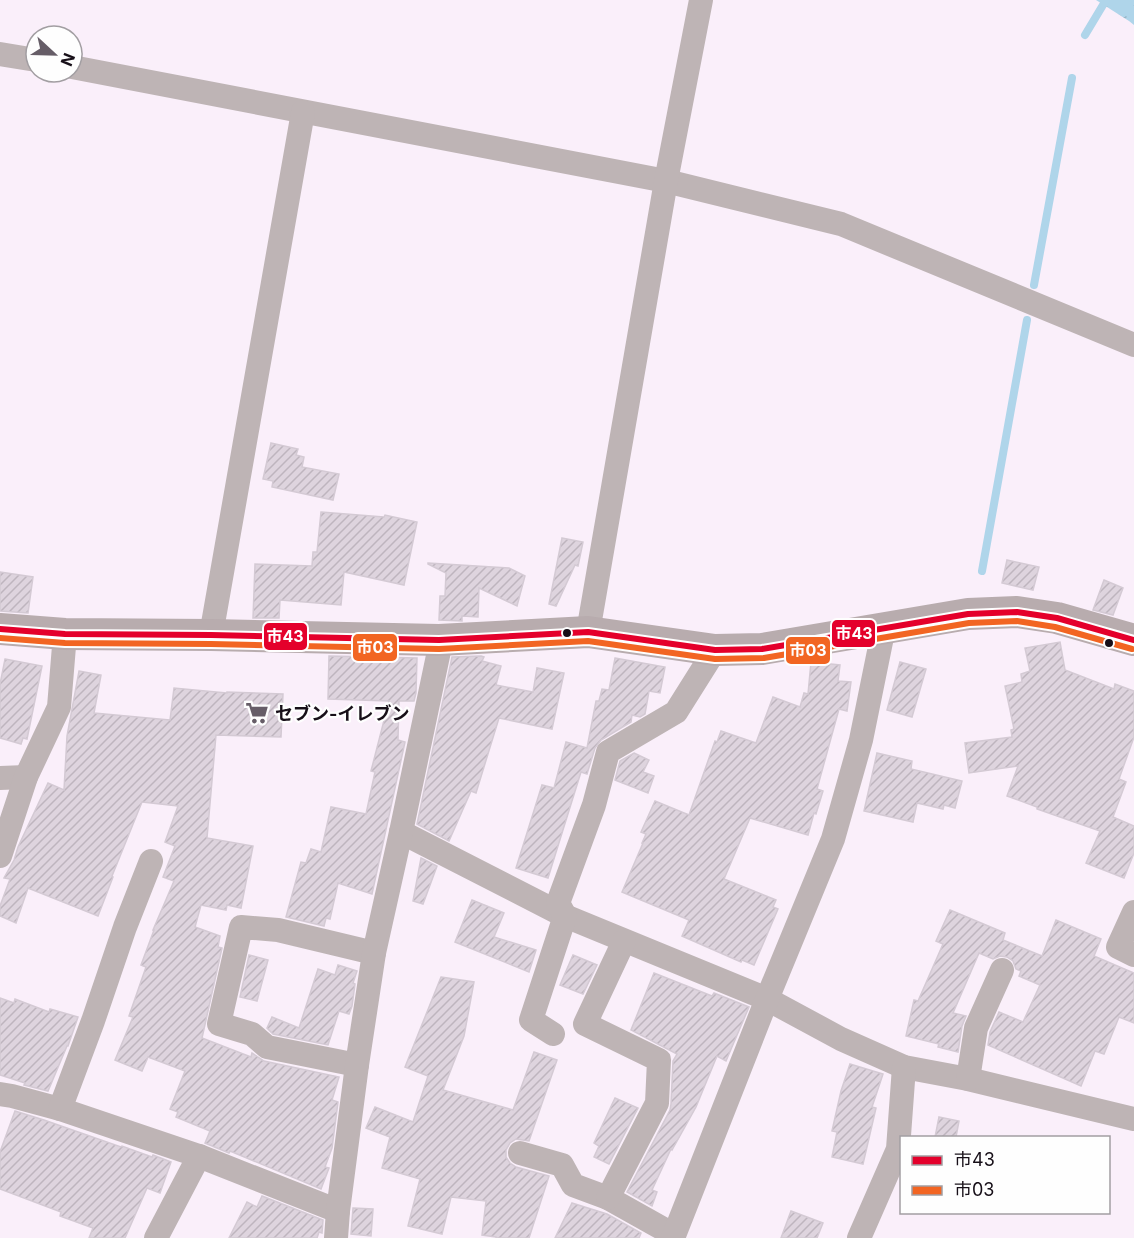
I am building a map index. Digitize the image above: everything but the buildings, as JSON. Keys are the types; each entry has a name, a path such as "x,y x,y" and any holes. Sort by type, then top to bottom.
{"main road":[{"path":"0,629 65,634 439,640 588,632 715,650 762,649 968,614 1017,612 1077,623 1134,640"}],"street":[{"path":"588,632 666,181 701,0"},
{"path":"0,54 24,58"},
{"path":"84,70 666,181 841,224 1134,345"},
{"path":"211,635 303,112"},
{"path":"520,1153 562,1165 573,1185 628,1208 673,1237 833,840 861,740 884,627"},
{"path":"0,856 26,777 59,707 65,634"},
{"path":"336,1238 357,1065 374,953 439,651 439,640"},
{"path":"553,1034 531,1020 565,916 558,903 594,805 608,752 676,712 715,650"},
{"path":"0,778 26,777"},
{"path":"401,832 565,916 767,999 841,1039 904,1067 968,1079 1134,1119"},
{"path":"60,1109 151,861"},
{"path":"1134,912 1118,947 1134,955"},
{"path":"357,1065 267,1047 252,1034 219,1024 241,927 278,930 374,953"},
{"path":"608,1198 657,1103 659,1060 585,1024 624,940"},
{"path":"968,1079 976,1028 1002,970"},
{"path":"859,1238 898,1149 904,1067"},
{"path":"0,1096 12,1096 60,1109 199,1156 338,1211"},
{"path":"156,1238 199,1156"}],"water":[{"path":"1096,0 1134,0 1134,25 1129,21"}],"waterway":[{"path":"1085,35 1106,0"},
{"path":"1034,285 1072,78"},
{"path":"982,571 1027,320"}],"transit line":[{"name":"市43","path":"0,629 65,634 439,640 588,632 715,650 762,649 968,614 1017,612 1057,618 1134,640"},
{"name":"市03","path":"0,638 65,643 439,649 588,641 715,659 764,658 969,623 1017,621 1055,627 1132,649"}],"place":[{"name":"セブン-イレブン","path":"257,713"}]}
